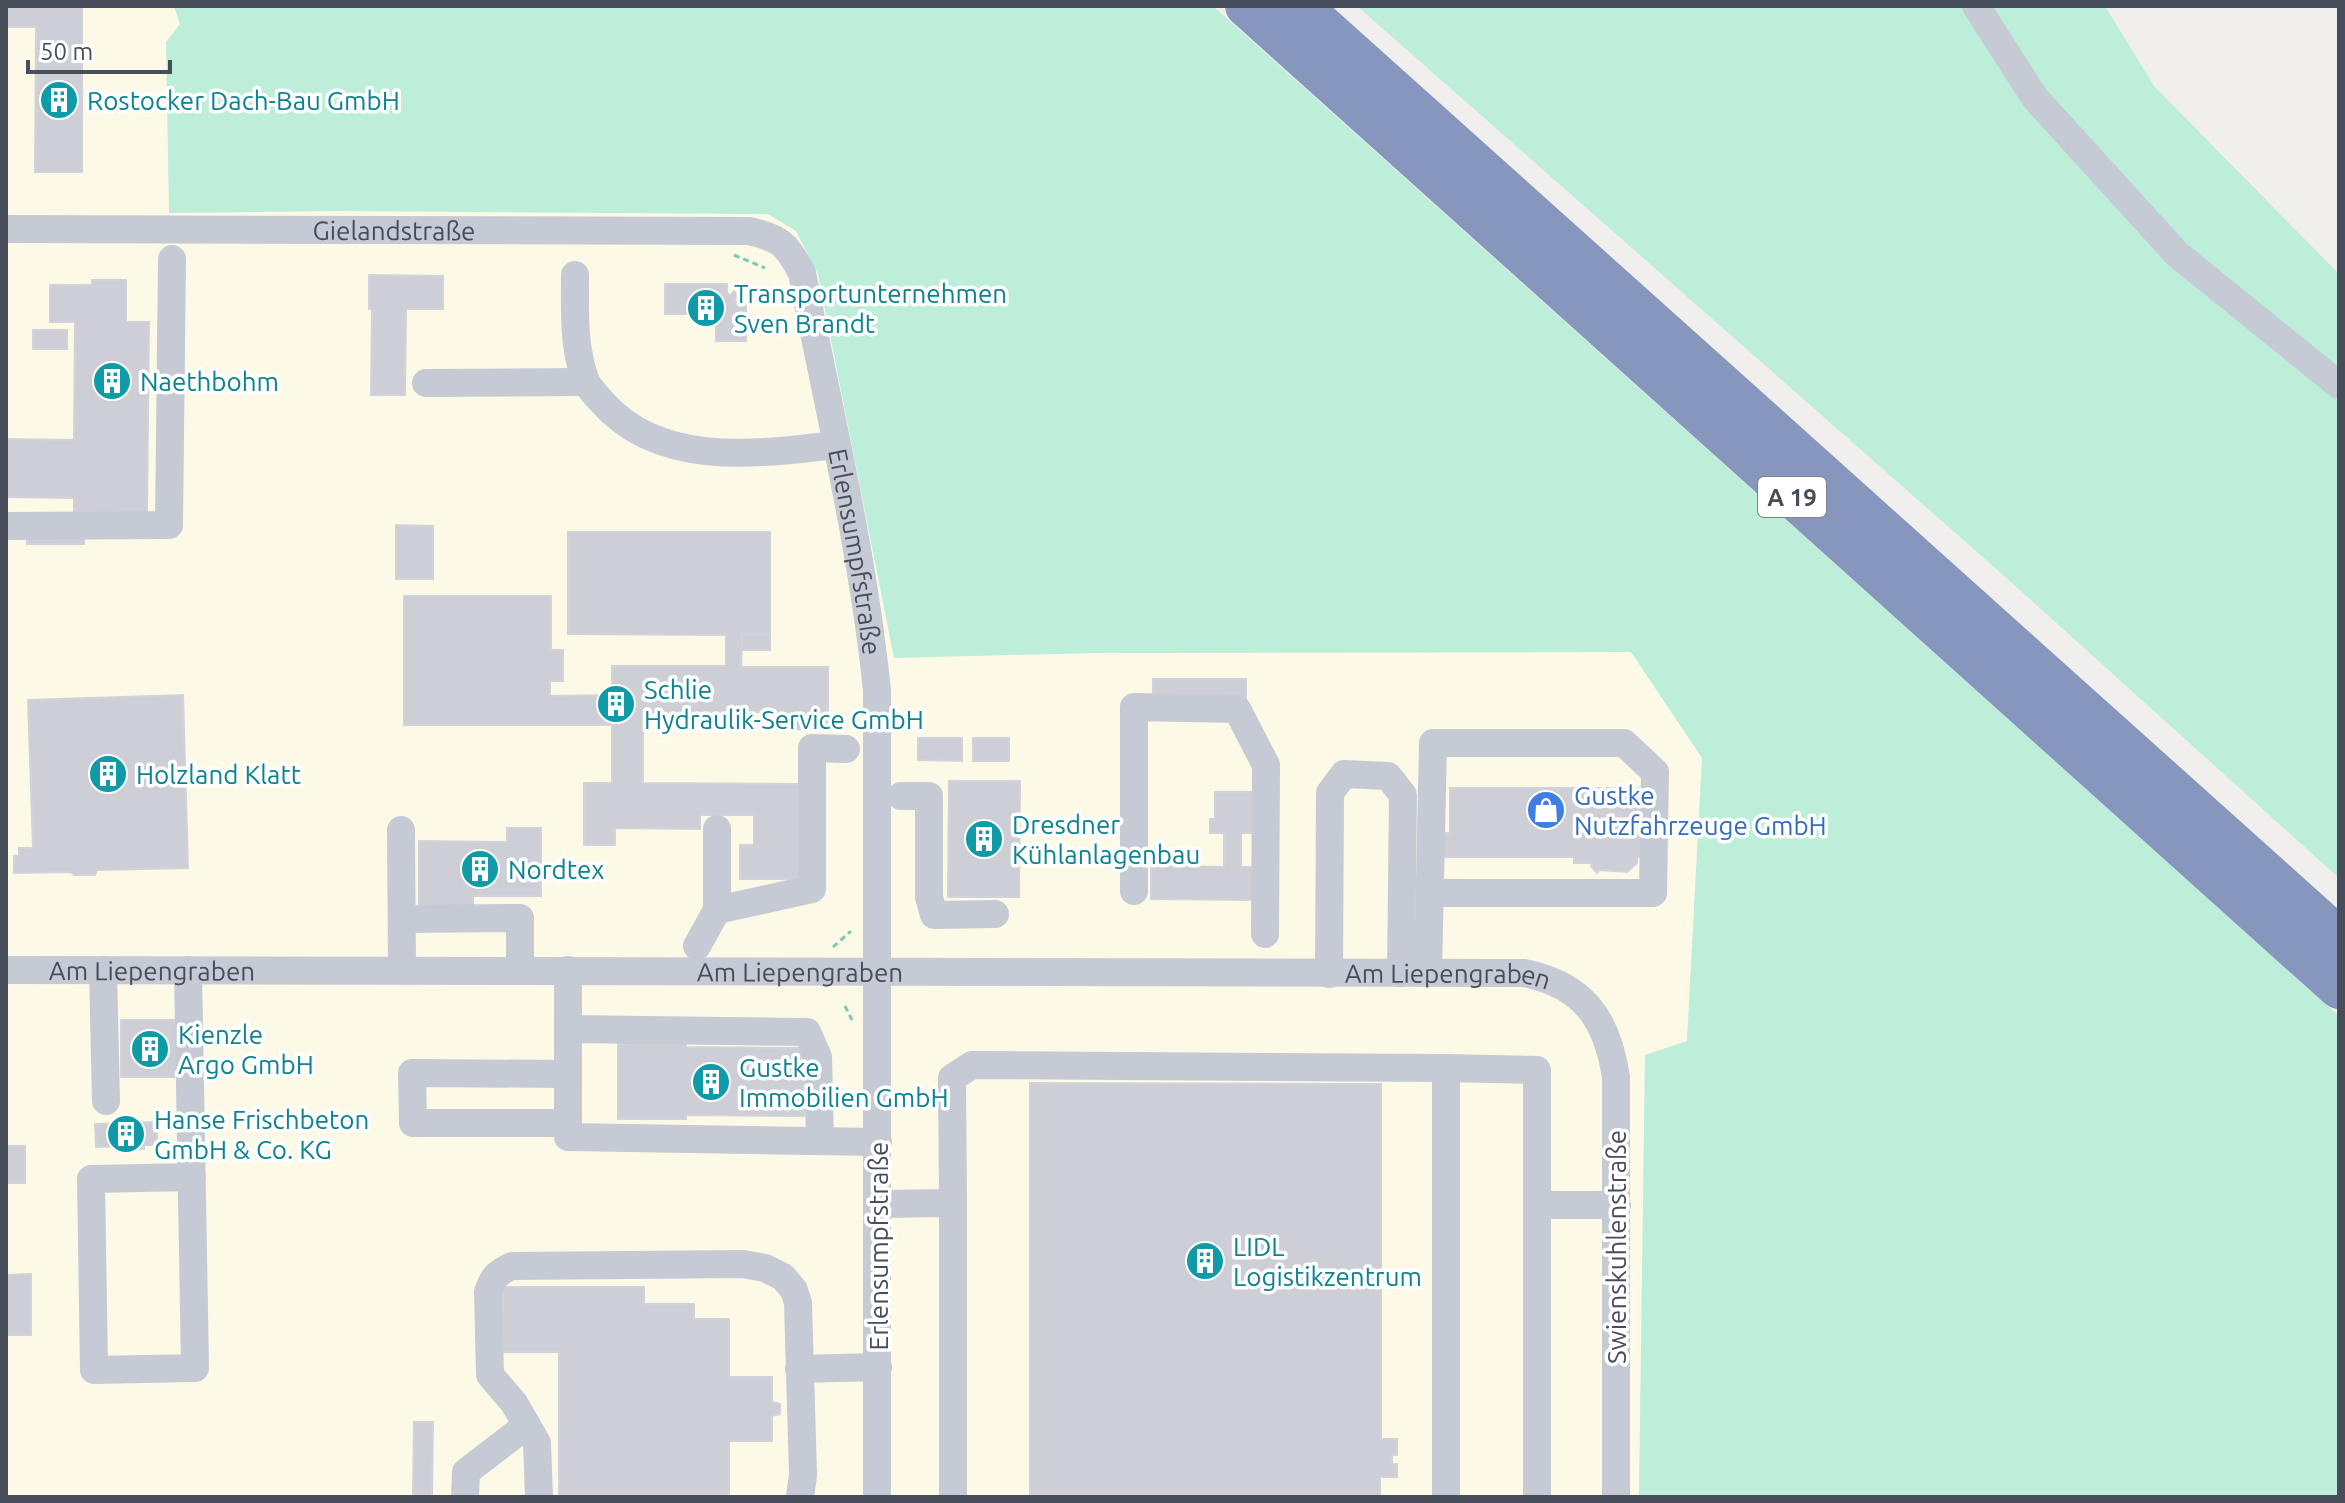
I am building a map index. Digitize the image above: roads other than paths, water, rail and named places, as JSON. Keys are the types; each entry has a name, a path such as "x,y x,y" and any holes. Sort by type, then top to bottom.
{"highway":[{"name":"A 19","path":"1246,6 2339,988"},
{"name":"A 19","path":"1300,6 2339,938"}],"street":[{"path":"1976,6 2035,98 2177,254 2339,385"},
{"name":"Gielandstraße","path":"6,229 749,231 780,241"},
{"name":"Erlensumpfstraße","path":"780,241 790,250 802,273 873,650 877,691 877,1497"},
{"path":"6,526 169,525 172,259"},
{"path":"575,275 575,334 585,382 617,418 665,444 708,454 836,445"},
{"path":"426,383 585,382"},
{"path":"1134,891 1134,707 1237,709 1266,765 1265,934"},
{"path":"1414,973 1430,893 1433,743 1624,743 1655,772 1653,893 1430,893"},
{"path":"717,910 812,889 812,748 846,749"},
{"path":"1329,974 1330,793 1344,774 1388,776 1403,795 1414,973"},
{"path":"901,796 929,796 929,897 934,915 995,914"},
{"path":"697,946 717,910 717,829"},
{"path":"401,830 402,970"},
{"path":"402,919 520,918 520,970"},
{"name":"Am Liepengraben","path":"6,970 1524,973 1550,978 1586,1003"},
{"path":"103,970 106,1101"},
{"path":"188,970 192,1177 195,1368 94,1370 91,1179 192,1177"},
{"path":"568,970 568,1137 878,1142"},
{"name":"Swienskuhlenstraße","path":"1586,1003 1603,1029 1612,1052 1616,1077 1616,1497"},
{"path":"568,1029 807,1032 818,1057 820,1141"},
{"path":"953,1497 952,1078 972,1065 1537,1070 1537,1497"},
{"path":"1446,1068 1446,1497"},
{"path":"568,1074 412,1073 413,1123 568,1123"},
{"path":"878,1204 953,1203"},
{"path":"1538,1205 1617,1205"},
{"path":"539,1497 537,1443 514,1403 495,1384 488,1366 488,1292 492,1280 499,1271 512,1266 716,1263 765,1268 783,1277 794,1290 798,1303 803,1475 800,1497"},
{"path":"799,1369 878,1367"},
{"path":"465,1497 466,1472 527,1425"}],"place":[{"name":"Rostocker Dach-Bau GmbH","path":"59,100"},
{"name":"Transportunternehmen Sven Brandt","path":"706,308"},
{"name":"Naethbohm","path":"112,381"},
{"name":"Schlie Hydraulik-Service GmbH","path":"616,704"},
{"name":"Holzland Klatt","path":"108,774"},
{"name":"Gustke Nutzfahrzeuge GmbH","path":"1546,810"},
{"name":"Dresdner Kühlanlagenbau","path":"984,839"},
{"name":"Nordtex","path":"480,869"},
{"name":"Kienzle Argo GmbH","path":"150,1049"},
{"name":"Gustke Immobilien GmbH","path":"711,1082"},
{"name":"Hanse Frischbeton GmbH & Co. KG","path":"126,1134"},
{"name":"LIDL Logistikzentrum","path":"1205,1261"}]}
